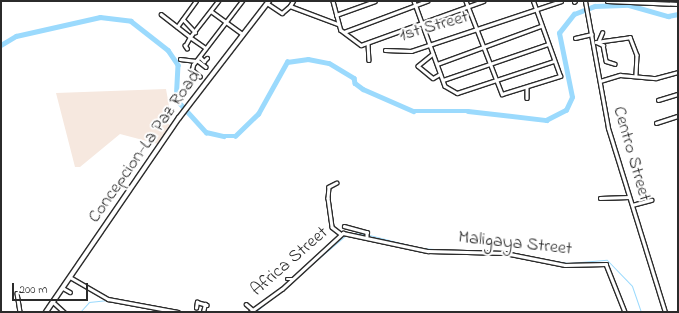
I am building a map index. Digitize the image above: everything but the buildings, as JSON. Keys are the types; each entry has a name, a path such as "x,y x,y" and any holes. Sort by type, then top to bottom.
{"main road":[{"name":"Concepcion-La Paz Road","path":"48,311 182,114 268,2"}],"street":[{"path":"177,27 196,1"},
{"path":"187,49 185,46 190,37 218,1"},
{"path":"200,77 192,69 242,1"},
{"path":"268,2 282,13 294,1"},
{"path":"333,1 339,24 344,32 355,43 364,44 483,1"},
{"path":"336,15 375,1"},
{"path":"414,1 446,87 457,93 496,82 554,61"},
{"path":"344,32 427,1"},
{"path":"466,1 500,93 527,87 560,76 533,1"},
{"name":"Centro Street","path":"585,1 592,34 596,42 600,81 607,124 665,312"},
{"path":"607,1 677,3"},
{"name":"1st Street","path":"384,50 406,52 535,8 560,2"},
{"path":"290,6 339,24"},
{"path":"211,11 243,34"},
{"path":"162,14 206,48"},
{"path":"183,19 195,32"},
{"path":"437,64 541,26"},
{"path":"596,42 602,33"},
{"path":"575,38 592,34"},
{"path":"596,42 630,37 637,55 636,75"},
{"path":"596,42 603,45 606,61 615,64"},
{"path":"368,43 368,60"},
{"path":"443,80 548,44"},
{"path":"433,54 418,66 433,78 440,74"},
{"path":"200,57 204,61 207,58"},
{"path":"180,59 197,61 206,67"},
{"path":"600,81 636,75 656,78 678,72"},
{"path":"527,87 527,98"},
{"path":"658,100 678,94"},
{"path":"656,122 678,116"},
{"path":"337,183 329,187 328,198 332,227 341,234"},
{"path":"600,198 630,197"},
{"path":"632,205 651,200"},
{"path":"344,226 367,235"},
{"name":"Africa Street","path":"250,312 293,279 341,234 346,234"},
{"name":"Maligaya Street","path":"346,234 367,235 428,251 505,253 565,266 606,264 625,312"},
{"path":"70,277 108,299 178,312"},
{"path":"286,279 293,279"},
{"path":"63,288 70,292"},
{"path":"17,293 20,312"},
{"path":"53,302 64,312"},
{"path":"196,308 197,302 206,304 203,312"},
{"path":"246,304 253,310"}],"shaded area":[{"path":"166,89 171,117 167,123 172,126 158,144 120,134 80,167 75,167 56,93"}],"waterway":[{"path":"1,45 16,36 100,17 131,21 168,50 178,65 176,99 206,132 224,136 235,136 258,114 287,62 308,59 329,63 354,78 355,83 363,89 413,111 468,111 546,120 566,110 572,97 559,33 574,14 595,6 629,5 668,16 678,14"},
{"path":"351,233 366,234"},
{"path":"255,312 346,235"},
{"path":"369,235 420,248 519,255"},
{"path":"540,259 569,263 607,260 632,286 641,312"},
{"path":"80,312 89,302 108,300"},
{"path":"117,302 169,312"}]}
